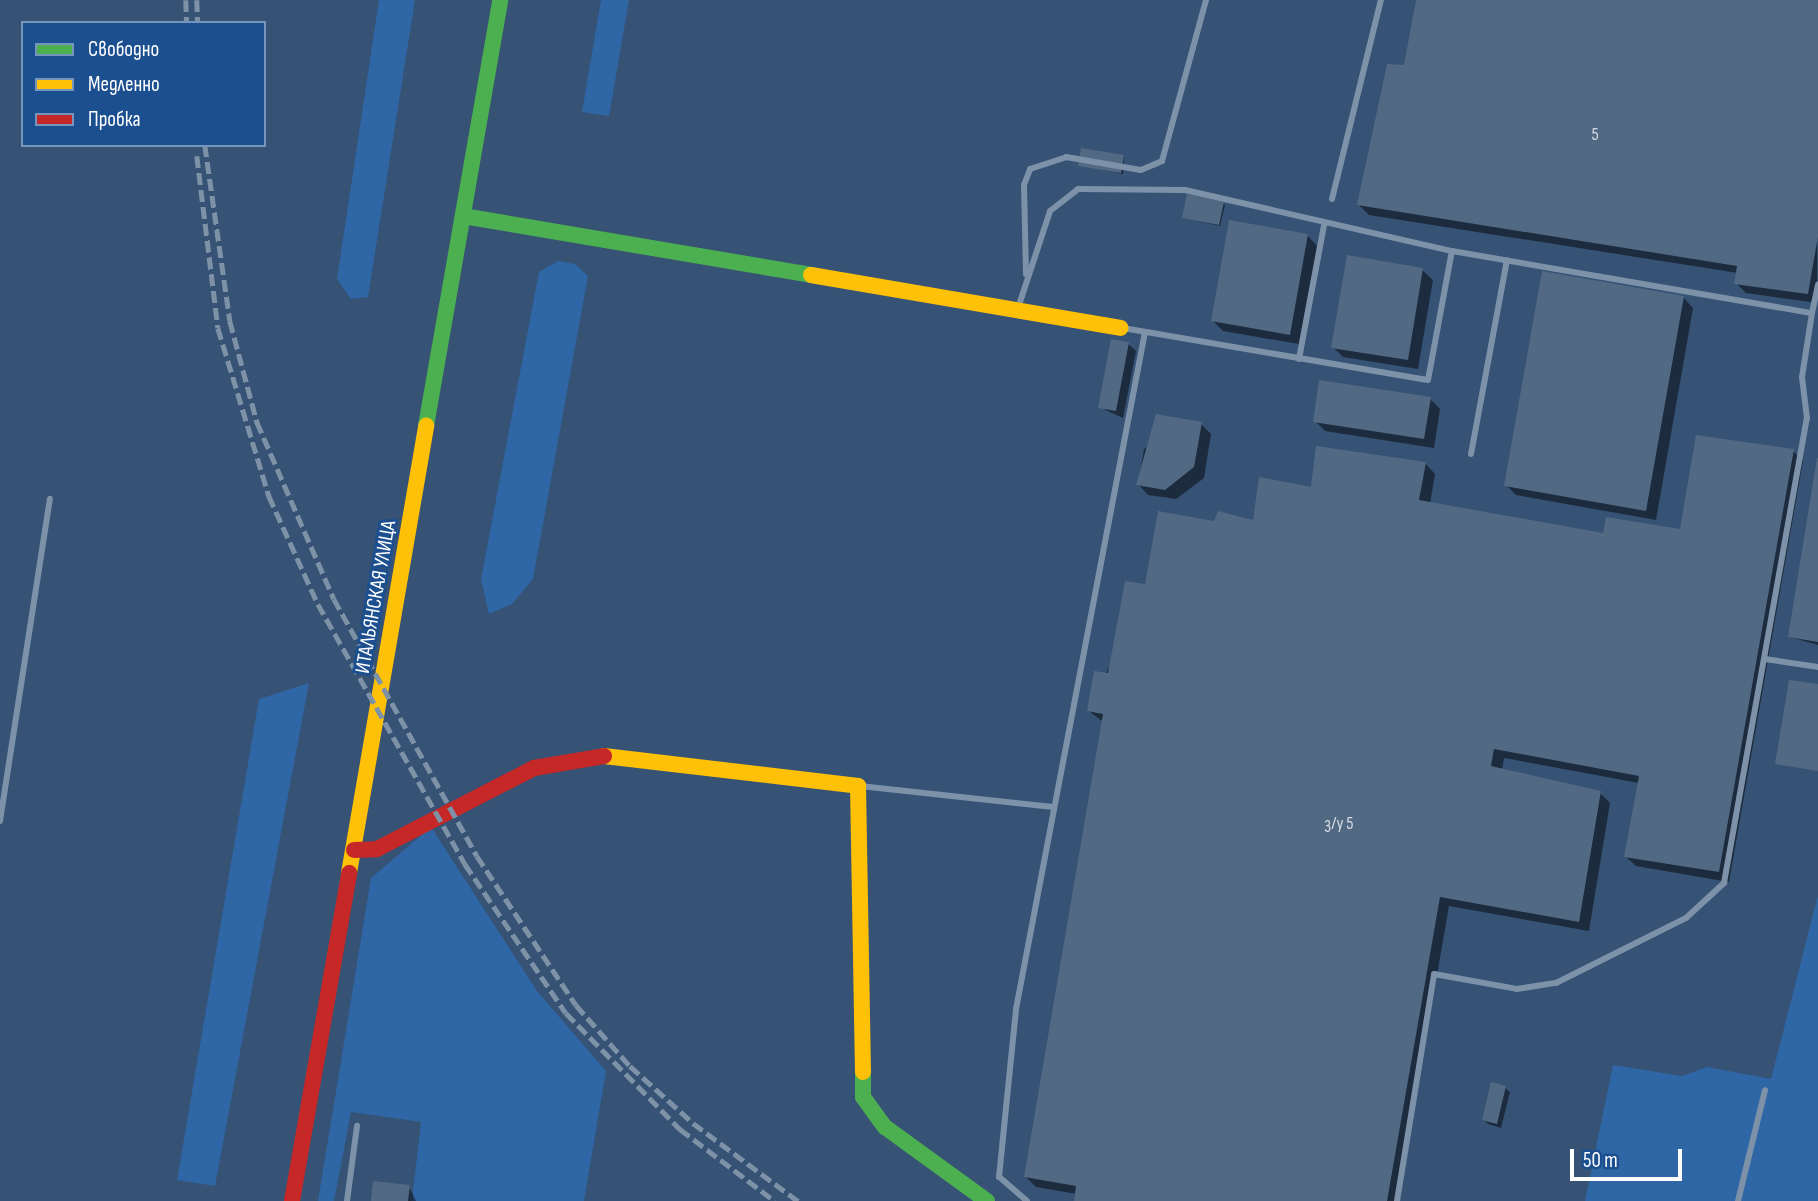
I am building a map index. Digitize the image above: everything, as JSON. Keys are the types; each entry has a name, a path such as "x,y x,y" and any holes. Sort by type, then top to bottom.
{"main road":[{"name":"ИТАЛЬЯНСКАЯ УЛИЦА","path":"292,1201 500,0"},
{"path":"463,216 1121,328"},
{"path":"354,850 377,849 534,768 596,755 858,786 863,1097 885,1127 987,1201"}],"lane":[{"path":"1026,280 1024,185 1030,169 1066,158 1141,170 1161,161 1206,0"},
{"path":"1332,199 1381,0"},
{"path":"1017,310 1050,211 1078,189 1185,190 1324,225 1452,251 1812,313"},
{"path":"1300,359 1324,225"},
{"path":"1121,328 1428,380 1452,251"},
{"path":"1471,454 1507,260"},
{"path":"1397,1201 1434,974 1517,989 1556,983 1618,957 1714,895 1729,863 1807,418 1802,377 1818,285"},
{"path":"1027,1201 999,1177 1016,1009 1145,332"},
{"path":"0,821 50,499"},
{"path":"1765,659 1818,667"},
{"path":"858,786 1053,807"},
{"path":"1738,1201 1765,1090"},
{"path":"347,1201 357,1126"}],"shaded area":[{"path":"379,0 415,0 368,297 351,299 337,279"},
{"path":"601,0 629,0 609,116 582,112"},
{"path":"558,261 575,264 588,276 533,579 512,604 489,614 481,579 539,272"},
{"path":"309,683 215,1186 177,1180 259,699"},
{"path":"431,827 537,991 606,1071 584,1201 412,1201 421,1122 351,1112 334,1201 318,1201 371,878"},
{"path":"1818,895 1818,1201 1585,1201 1613,1065 1682,1076 1707,1067 1771,1079"}],"building":[{"path":"1416,0 1818,0 1818,236 1808,294 1734,284 1737,266 1357,205 1387,64 1404,65"},
{"path":"1081,148 1124,155 1121,173 1078,166"},
{"path":"1187,194 1224,202 1219,225 1182,218"},
{"path":"1229,220 1308,234 1290,335 1211,321"},
{"path":"1347,255 1423,268 1408,360 1331,348"},
{"path":"1542,271 1684,296 1646,511 1504,486"},
{"path":"1111,339 1129,342 1116,411 1098,408"},
{"path":"1319,380 1431,397 1424,439 1313,422"},
{"path":"1156,414 1202,422 1194,467 1165,490 1136,485"},
{"path":"1696,435 1794,449 1719,872 1624,857 1639,776 1494,749 1491,766 1601,791 1579,922 1440,897 1387,1201 1074,1201 1076,1186 1024,1177 1103,714 1087,711 1094,671 1108,673 1125,581 1145,584 1158,511 1214,521 1218,511 1253,520 1259,477 1311,487 1316,446 1426,462 1419,500 1603,533 1606,517 1680,529"},
{"path":"1818,458 1818,642 1788,637"},
{"path":"1789,680 1818,684 1818,771 1775,764"},
{"path":"1491,1082 1506,1086 1497,1124 1482,1120"},
{"path":"373,1181 410,1185 408,1201 371,1201"}],"railway":[{"path":"186,0 187,21"},
{"path":"197,0 198,21"},
{"path":"205,147 230,321 257,422 334,599 477,856 576,1005 630,1066 693,1123 798,1201"},
{"path":"197,156 218,328 269,496 318,604 465,864 566,1013 680,1129 775,1201"}],"traffic: fast":[{"path":"426,426 500,0"},
{"path":"463,216 811,275"},
{"path":"863,1072 863,1097 885,1127 987,1201"}],"traffic: slow":[{"path":"811,275 1121,328"},
{"path":"349,873 426,426"},
{"path":"604,756 858,786 863,1072"}],"traffic: jam":[{"path":"354,850 377,849 534,768 604,756"},
{"path":"292,1201 349,873"}]}
